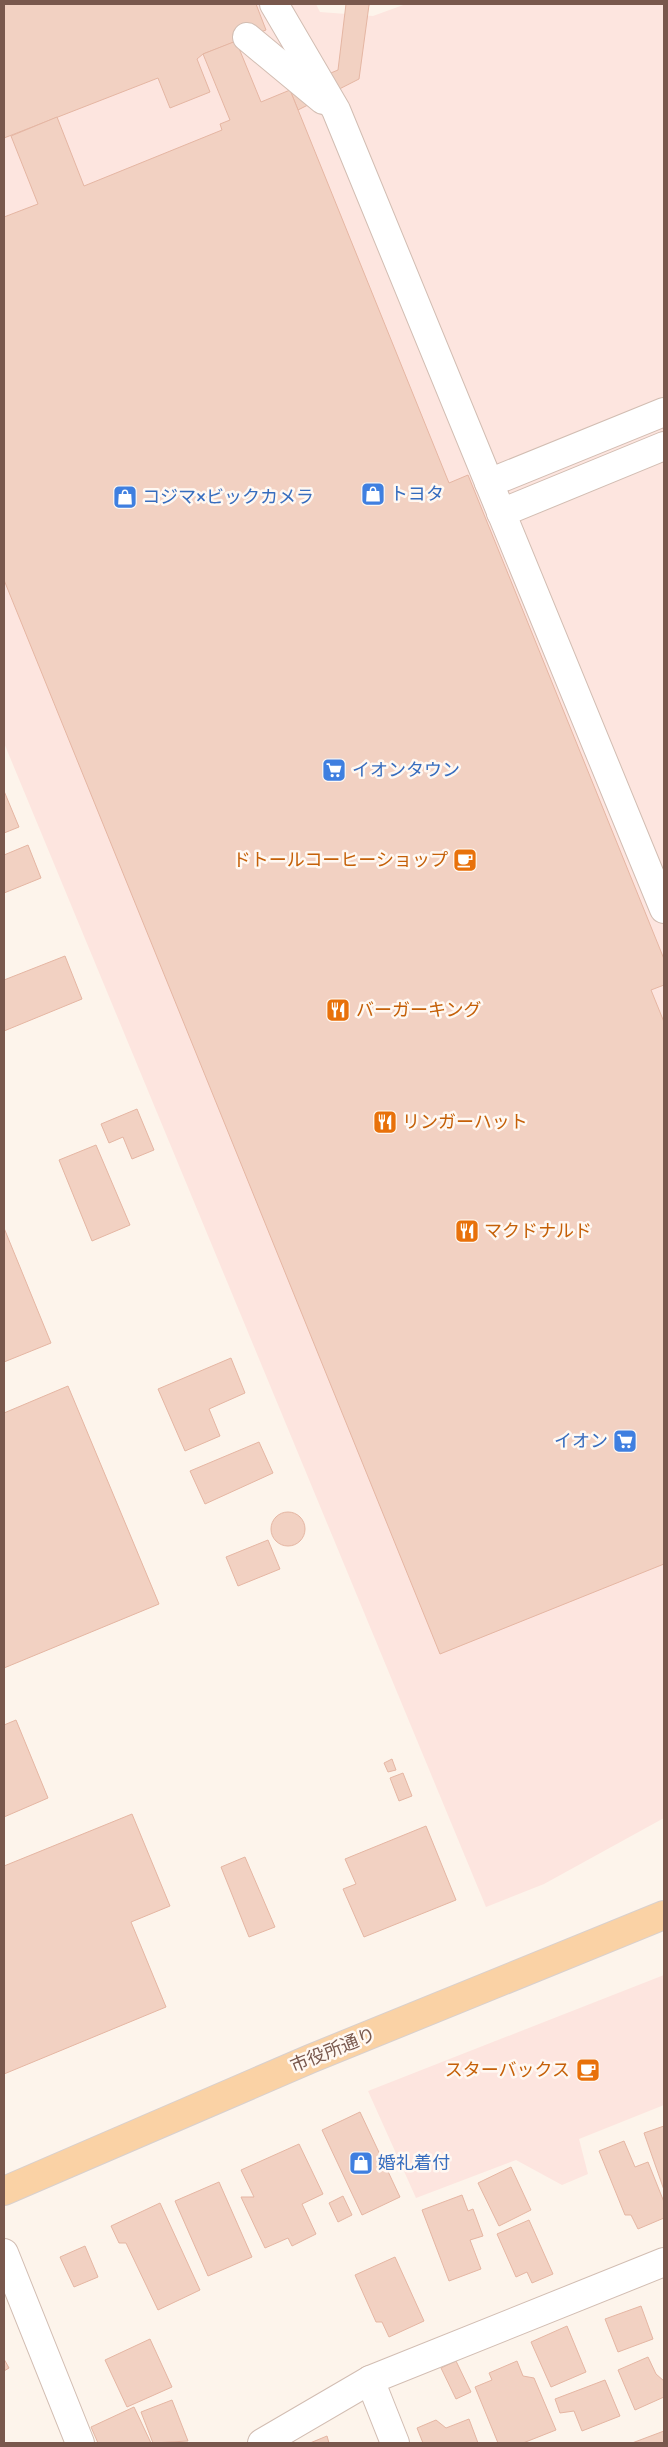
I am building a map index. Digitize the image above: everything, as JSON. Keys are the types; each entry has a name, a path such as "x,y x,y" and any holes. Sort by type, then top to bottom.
{"main road":[{"name":"市役所通り","path":"4,2191 310,2059 664,1915"}],"street":[{"path":"274,4 336,110 664,909"},
{"path":"247,37 336,110"},
{"path":"489,484 664,412"},
{"path":"501,513 664,446"},
{"path":"4,2253 80,2443"},
{"path":"262,2443 370,2380 663,2265"},
{"path":"370,2380 395,2443"}],"shaded area":[{"name":"イオンタウン","path":"4,4 316,4 320,12 373,16 406,4 664,4 664,1818 544,1884 486,1907 4,743"},
{"path":"664,1975 664,2105 579,2139 588,2174 562,2185 516,2160 416,2198 368,2091"}],"building":[{"path":"4,4 256,4 266,30 203,54 197,59 210,92 170,108 158,78 4,138"},
{"path":"346,4 371,4 369,5 359,79 298,110 290,90 338,70"},
{"name":"イオンタウン","path":"236,41 261,102 290,90 449,483 468,475 664,959 664,985 651,990 664,1022 664,1564 440,1654 4,580 4,217 38,204 11,136 57,117 84,186 222,130 220,124 230,120 203,54"},
{"path":"4,791 19,827 4,833"},
{"path":"28,845 41,878 4,893 4,855"},
{"path":"65,956 82,999 4,1031 4,980"},
{"path":"137,1109 154,1150 132,1159 123,1137 109,1143 101,1124"},
{"path":"96,1145 130,1225 92,1241 59,1160"},
{"path":"4,1228 51,1343 4,1362"},
{"path":"231,1358 245,1393 209,1409 220,1436 185,1451 158,1389"},
{"path":"68,1386 159,1604 4,1668 4,1413"},
{"path":"259,1442 273,1473 205,1504 190,1471"},
{"path":"288,1512 295,1513 300,1517 304,1522 304,1536 300,1541 295,1545 288,1546 281,1545 276,1541 272,1536 271,1529 272,1522 276,1517 281,1513"},
{"path":"268,1540 280,1569 238,1586 226,1557"},
{"path":"16,1720 48,1798 4,1817 4,1725"},
{"path":"392,1759 396,1770 388,1772 384,1763"},
{"path":"403,1773 412,1796 399,1801 390,1778"},
{"path":"132,1814 170,1906 131,1922 166,2007 4,2074 4,1866"},
{"path":"426,1826 456,1900 364,1937 343,1889 356,1884 345,1859"},
{"path":"245,1857 275,1927 249,1937 221,1867"},
{"name":"婚礼着付","path":"360,2112 400,2197 362,2215 322,2130"},
{"path":"664,2126 664,2190 644,2133"},
{"path":"624,2141 635,2167 648,2162 664,2202 664,2218 638,2229 631,2215 625,2215 599,2151"},
{"path":"299,2144 323,2194 302,2204 316,2234 292,2246 288,2238 265,2248 241,2197 254,2197 241,2170"},
{"path":"511,2167 531,2210 499,2226 478,2183"},
{"path":"219,2182 252,2257 208,2276 175,2201"},
{"path":"462,2195 468,2211 473,2209 483,2236 470,2240 481,2269 449,2281 422,2210"},
{"path":"343,2196 352,2215 338,2222 329,2203"},
{"path":"160,2203 200,2290 158,2310 126,2243 119,2243 111,2226"},
{"path":"529,2220 553,2274 532,2283 527,2272 516,2277 497,2234"},
{"path":"85,2246 98,2277 74,2287 60,2257"},
{"path":"395,2257 424,2321 389,2337 382,2322 376,2322 355,2275"},
{"path":"641,2306 653,2339 618,2352 605,2319"},
{"path":"567,2326 586,2372 551,2387 531,2342"},
{"path":"150,2339 172,2387 127,2407 105,2360"},
{"path":"648,2357 656,2374 664,2381 664,2397 635,2410 618,2370"},
{"path":"4,2359 9,2368 4,2371"},
{"path":"456,2361 471,2392 456,2399 441,2368"},
{"path":"517,2361 523,2376 534,2378 556,2430 523,2443 498,2443 475,2387 492,2380 489,2373"},
{"path":"605,2380 620,2416 582,2431 574,2411 560,2413 555,2399"},
{"path":"172,2400 188,2441 153,2443 141,2412"},
{"path":"134,2407 151,2443 98,2443 91,2427"},
{"path":"469,2419 478,2443 423,2443 417,2428 436,2420 446,2428"},
{"path":"664,2431 664,2443 632,2443"},
{"path":"327,2436 329,2443 310,2443"}],"place":[{"name":"トヨタ","path":"373,494"},
{"name":"コジマ×ビックカメラ","path":"125,497"},
{"name":"イオンタウン","path":"334,770"},
{"name":"ドトールコーヒーショップ","path":"465,860"},
{"name":"バーガーキング","path":"338,1010"},
{"name":"リンガーハット","path":"385,1122"},
{"name":"マクドナルド","path":"467,1231"},
{"name":"イオン","path":"625,1441"},
{"name":"スターバックス","path":"588,2070"},
{"name":"婚礼着付","path":"361,2163"}]}
